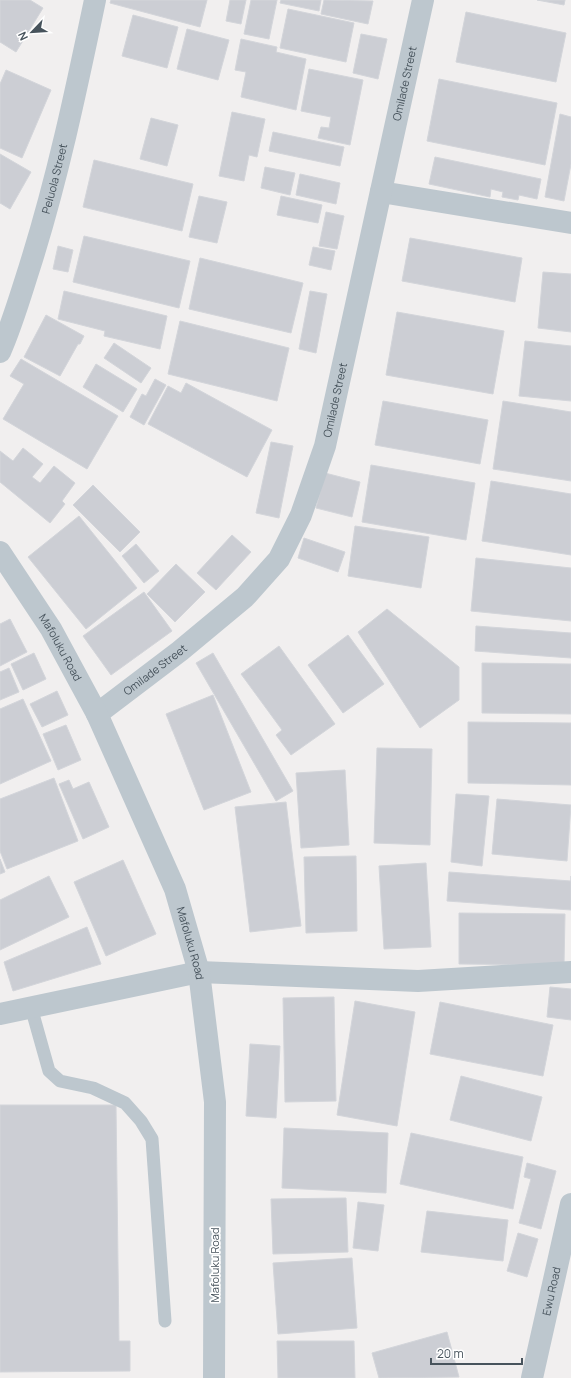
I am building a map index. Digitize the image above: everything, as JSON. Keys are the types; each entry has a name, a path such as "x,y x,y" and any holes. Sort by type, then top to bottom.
{"street":[{"name":"Peluola Street","path":"0,352 8,335 42,230 70,121 95,0"},
{"name":"Omilade Street","path":"97,714 180,651 245,597 279,559 301,515 325,446 423,0"},
{"path":"381,192 571,223"},
{"name":"Mafoluku Road","path":"0,552 51,628 97,714 175,889 199,972 215,1102 214,1378"},
{"path":"0,1014 199,972 418,981 571,972"},
{"name":"Ewu Road","path":"532,1378 571,1204"}],"lane":[{"path":"31,1007 49,1071 60,1081 93,1088 125,1103 141,1121 152,1139 165,1321"}],"building":[{"path":"0,0 30,0 43,8 16,52 0,42"},
{"path":"111,0 207,0 200,27 110,3"},
{"path":"230,0 246,0 241,24 226,21"},
{"path":"251,0 277,0 269,39 244,34"},
{"path":"281,0 321,0 319,11 280,3"},
{"path":"324,0 373,1 368,24 321,14"},
{"path":"537,0 565,0 564,5"},
{"path":"288,9 354,23 346,62 280,48"},
{"path":"466,12 566,33 556,82 456,62"},
{"path":"133,15 178,27 167,68 122,56"},
{"path":"187,29 229,40 218,80 177,69"},
{"path":"361,34 387,39 378,79 353,73"},
{"path":"241,39 277,47 276,52 306,59 296,110 241,97 246,72 235,70"},
{"path":"309,69 363,80 350,145 318,138 321,127 329,128 331,117 301,111"},
{"path":"6,70 51,90 22,158 0,148 0,84"},
{"path":"439,79 557,103 545,165 427,141"},
{"path":"232,112 265,119 257,157 249,155 244,181 219,176"},
{"path":"560,114 571,117 571,164 564,201 545,197"},
{"path":"151,118 178,125 167,166 140,159"},
{"path":"273,132 344,147 340,166 269,151"},
{"path":"0,154 31,172 10,209 0,203"},
{"path":"435,157 541,179 537,199 519,195 518,200 502,197 503,192 491,189 490,197 429,184"},
{"path":"94,160 193,184 182,231 83,207"},
{"path":"265,167 295,173 290,195 261,188"},
{"path":"300,174 340,183 336,204 296,195"},
{"path":"199,196 227,202 217,243 189,237"},
{"path":"281,196 322,205 318,223 277,215"},
{"path":"326,212 344,216 337,249 319,246"},
{"path":"84,236 190,261 179,308 73,282"},
{"path":"410,238 522,258 515,302 402,281"},
{"path":"58,246 73,250 68,272 53,269"},
{"path":"313,247 335,251 331,270 309,265"},
{"path":"200,258 303,283 291,333 189,309"},
{"path":"543,272 571,274 571,332 538,328"},
{"path":"64,291 167,316 160,349 104,336 105,331 58,319"},
{"path":"310,291 327,294 316,353 299,349"},
{"path":"397,312 504,331 493,394 386,375"},
{"path":"46,315 84,336 60,376 24,357"},
{"path":"180,321 289,348 277,401 168,374"},
{"path":"525,341 571,346 571,401 519,396"},
{"path":"114,343 151,368 141,383 104,358"},
{"path":"21,359 118,416 87,469 3,419 24,384 10,376"},
{"path":"96,364 137,389 123,412 83,387"},
{"path":"155,379 166,385 144,425 130,417 142,394 146,396"},
{"path":"186,383 272,430 247,477 148,424 168,386 181,393"},
{"path":"383,401 488,420 480,464 375,445"},
{"path":"503,401 571,412 571,481 493,469"},
{"path":"271,442 293,446 279,518 256,513"},
{"path":"23,448 43,464 32,477 40,483 54,466 75,483 62,501 65,504 50,523 0,482 0,451 13,461"},
{"path":"371,465 475,483 466,540 362,522"},
{"path":"325,473 360,482 352,517 316,508"},
{"path":"491,481 571,494 571,555 482,541"},
{"path":"93,485 140,532 120,552 73,505"},
{"path":"79,516 137,588 86,629 28,557"},
{"path":"355,526 429,537 421,588 348,576"},
{"path":"232,535 251,552 216,590 197,573"},
{"path":"304,538 345,552 338,572 298,558"},
{"path":"136,544 159,571 144,583 122,556"},
{"path":"476,558 571,568 571,621 471,611"},
{"path":"176,564 205,592 175,622 147,594"},
{"path":"144,592 172,631 111,675 83,636"},
{"path":"387,609 459,667 459,700 420,728 358,632"},
{"path":"10,619 27,652 0,666 0,624"},
{"path":"476,626 571,633 571,658 475,651"},
{"path":"348,635 384,684 343,713 308,665"},
{"path":"279,646 335,724 291,755 276,735 282,730 241,674"},
{"path":"34,653 46,679 23,690 11,664"},
{"path":"213,653 293,791 276,801 196,663"},
{"path":"482,663 571,664 571,714 482,713"},
{"path":"9,668 19,692 0,700 0,672"},
{"path":"57,691 68,715 42,727 30,704"},
{"path":"213,695 251,792 204,810 166,714"},
{"path":"23,699 51,761 0,784 0,709"},
{"path":"468,722 571,723 571,785 468,783"},
{"path":"66,725 81,760 58,770 43,734"},
{"path":"377,748 432,749 430,845 374,843"},
{"path":"345,770 349,845 301,848 296,773"},
{"path":"54,778 78,841 7,869 0,851 0,799"},
{"path":"69,780 73,789 89,782 109,827 83,839 59,784"},
{"path":"456,794 489,796 482,866 451,862"},
{"path":"497,799 571,805 567,861 492,854"},
{"path":"286,802 301,926 250,932 235,807"},
{"path":"356,856 357,931 306,933 304,857"},
{"path":"0,859 5,872 0,874"},
{"path":"123,860 156,934 106,956 74,882"},
{"path":"426,863 431,947 384,949 379,866"},
{"path":"449,872 571,881 571,910 447,901"},
{"path":"49,876 69,917 0,950 0,900"},
{"path":"459,913 565,914 564,965 459,964"},
{"path":"87,927 101,964 13,991 4,962"},
{"path":"550,987 571,989 571,1020 547,1017"},
{"path":"334,997 336,1101 285,1102 283,998"},
{"path":"355,1001 415,1012 397,1126 337,1115"},
{"path":"440,1002 553,1025 543,1076 430,1054"},
{"path":"250,1044 280,1046 276,1118 246,1116"},
{"path":"461,1076 542,1097 531,1141 450,1120"},
{"path":"0,1105 116,1105 119,1341 130,1341 130,1371 0,1372"},
{"path":"284,1128 388,1133 386,1193 282,1188"},
{"path":"411,1133 523,1157 513,1209 400,1184"},
{"path":"527,1163 556,1171 541,1229 519,1223 531,1179 524,1177"},
{"path":"346,1198 348,1252 273,1254 271,1199"},
{"path":"358,1202 384,1205 378,1251 353,1248"},
{"path":"427,1211 508,1220 503,1261 421,1252"},
{"path":"518,1233 538,1239 527,1277 507,1271"},
{"path":"352,1258 357,1328 278,1334 273,1263"},
{"path":"447,1332 459,1377 379,1378 372,1353"},
{"path":"277,1341 354,1341 355,1378 278,1378"}]}
